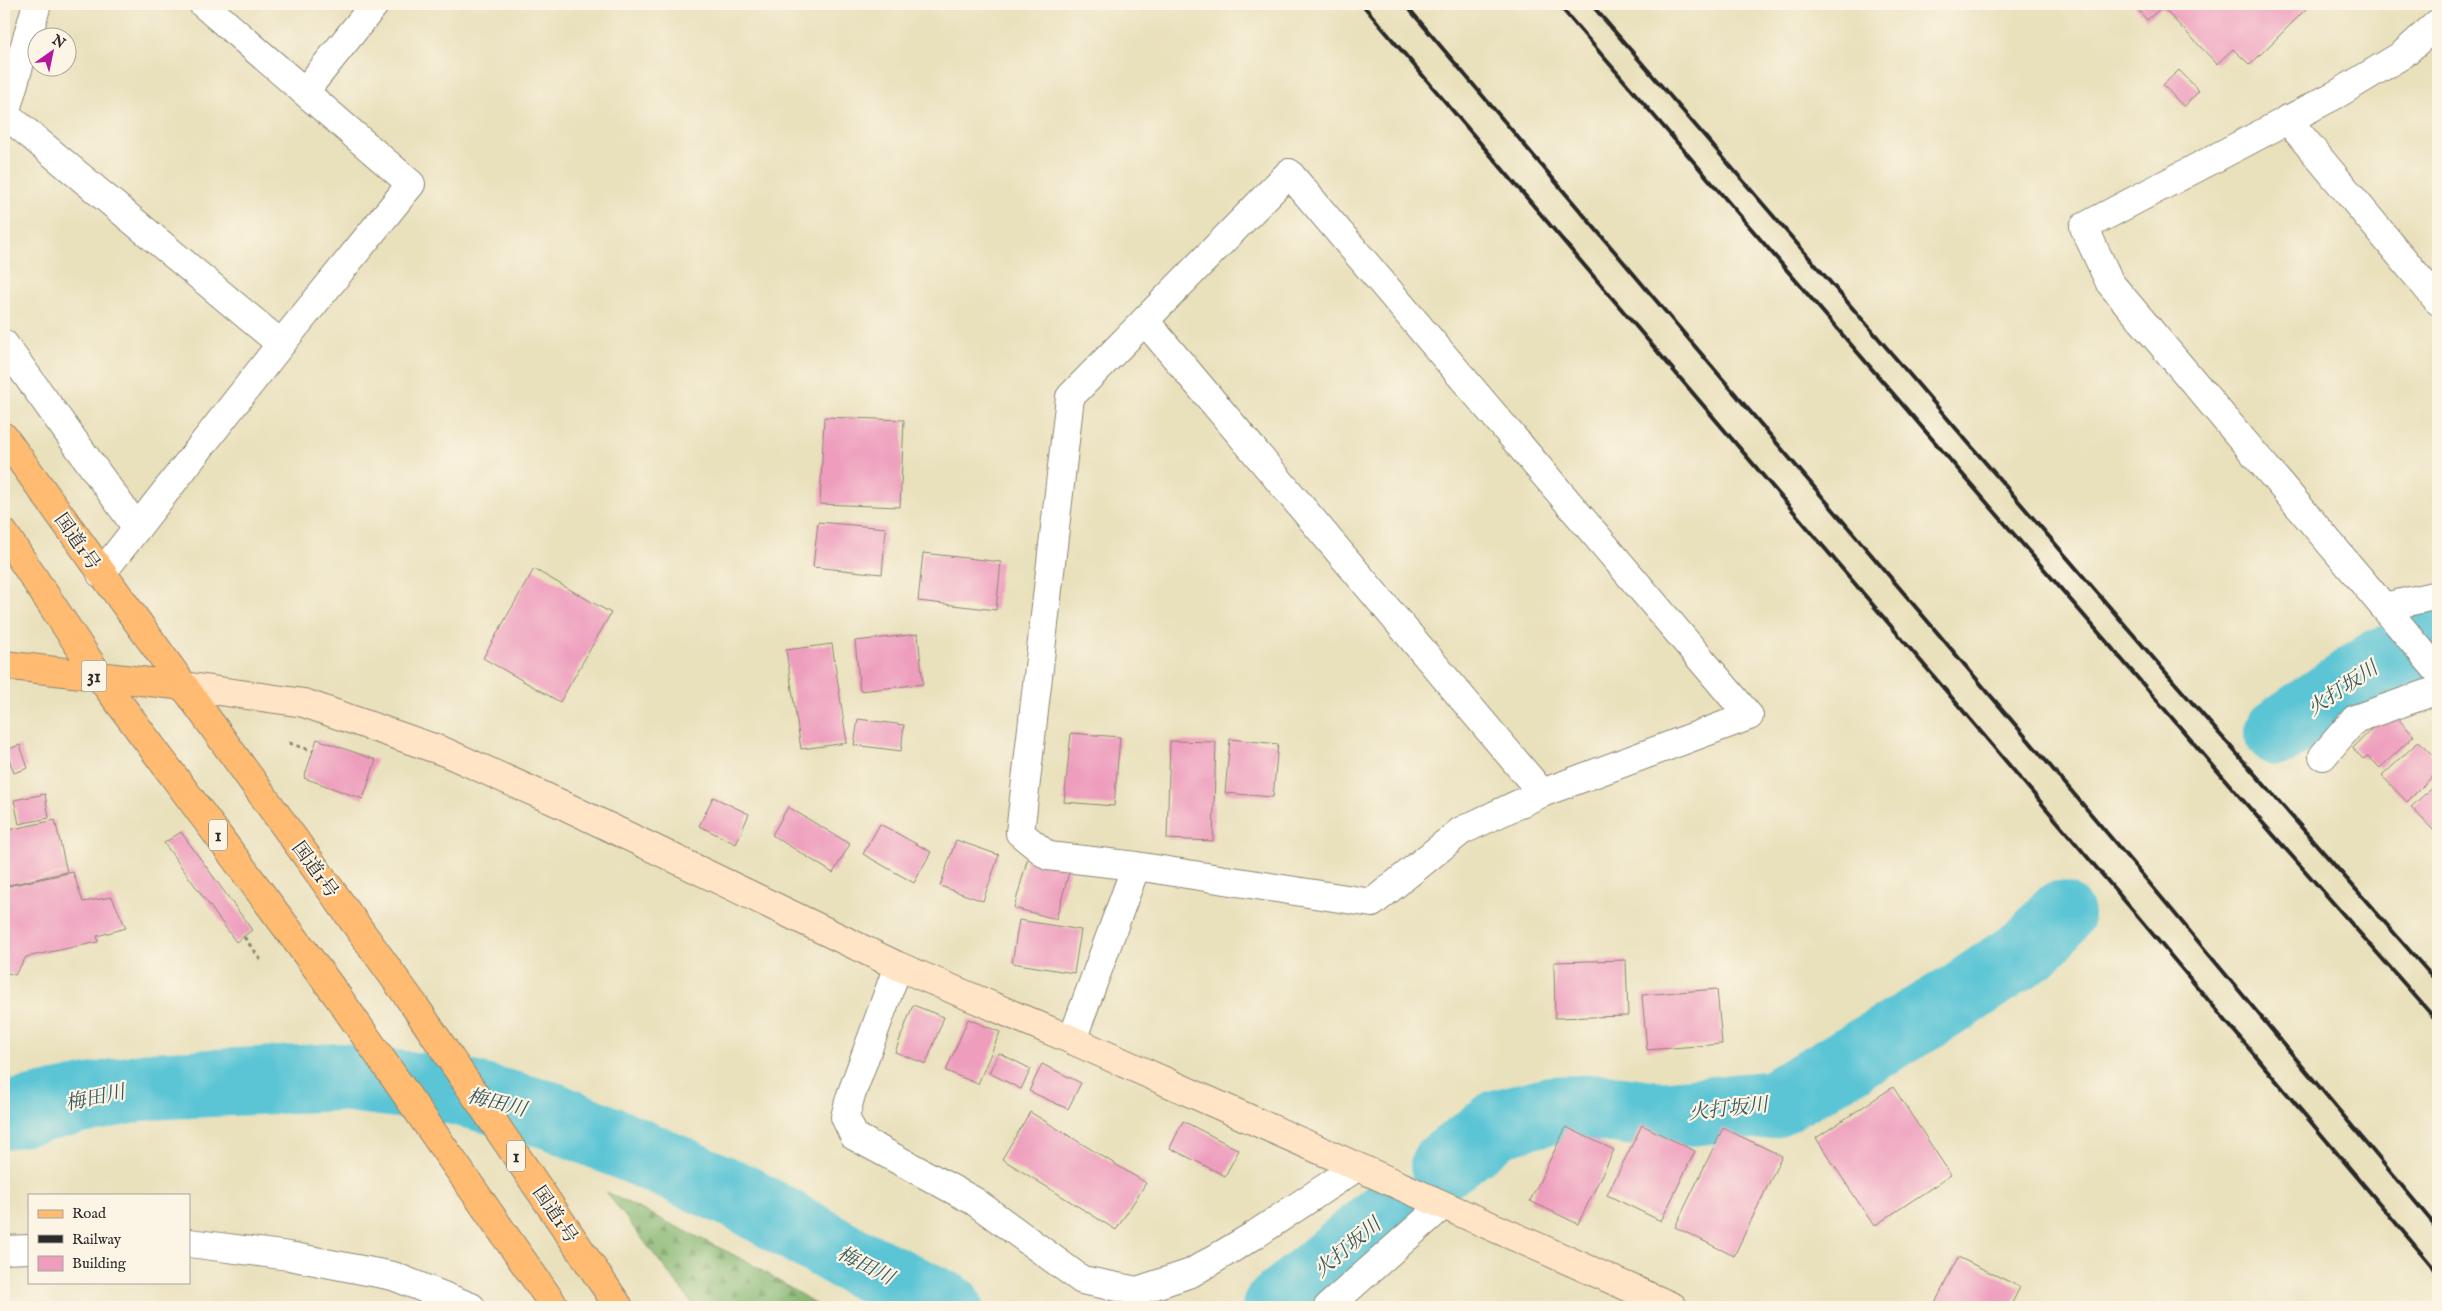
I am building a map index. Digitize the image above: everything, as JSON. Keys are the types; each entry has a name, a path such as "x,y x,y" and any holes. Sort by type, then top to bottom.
{"main road":[{"name":"国道1号","path":"4,437 101,574 414,1005 619,1307"},
{"name":"1","path":"4,533 100,676 336,994 555,1307"},
{"name":"31","path":"4,665 184,686"}],"street":[{"path":"37,4 4,115 280,344"},
{"path":"101,574 280,344 411,184 203,4"},
{"path":"305,91 374,4"},
{"path":"2438,23 2402,55 2339,93 2084,227 2110,282 2438,670"},
{"path":"2288,119 2438,301"},
{"path":"1289,173 1749,716 1542,793 1461,831 1372,904 1136,866 1048,856 1020,833 1070,397 1145,321 1289,173"},
{"path":"1145,321 1542,793"},
{"path":"4,344 137,528"},
{"path":"2384,607 2438,595"},
{"path":"184,686 304,703 445,752 561,804 898,966 1072,1040 1355,1168 1673,1307"},
{"path":"2323,756 2356,719 2438,690"},
{"path":"1072,1040 1136,866"},
{"path":"898,966 847,1107 845,1117 854,1136 974,1201 1082,1280 1138,1290 1191,1273 1253,1236 1355,1168"},
{"path":"1328,1307 1442,1206"},
{"path":"190,1243 289,1256 393,1276 471,1307"},
{"path":"4,1250 28,1248"}],"path":[{"path":"289,743 313,752"},
{"path":"244,937 261,960"}],"green space":[{"path":"606,1192 746,1261 821,1307 695,1307"}],"building":[{"path":"2133,4 2311,4 2250,65 2233,49 2217,64 2162,7 2147,20"},
{"path":"2179,70 2199,91 2184,107 2163,85"},
{"path":"824,417 904,420 900,507 820,504"},
{"path":"818,522 886,528 882,574 813,567"},
{"path":"923,553 1001,562 996,610 918,601"},
{"path":"534,569 611,613 560,702 483,658"},
{"path":"918,634 923,684 860,691 855,641"},
{"path":"832,644 847,743 801,749 786,650"},
{"path":"2390,710 2414,736 2380,768 2368,756 2363,759 2353,748"},
{"path":"858,719 904,725 901,751 854,745"},
{"path":"1071,733 1120,737 1114,806 1064,802"},
{"path":"317,739 376,760 363,799 304,778"},
{"path":"1230,739 1278,744 1273,797 1225,793"},
{"path":"1170,741 1216,742 1213,841 1167,839"},
{"path":"2419,741 2438,761 2438,771 2407,802 2382,776"},
{"path":"20,745 28,768 14,773 6,750"},
{"path":"2438,782 2438,833 2437,834 2411,807"},
{"path":"45,794 49,818 19,824 14,800"},
{"path":"713,797 749,814 736,844 699,826"},
{"path":"788,807 850,844 833,873 772,835"},
{"path":"55,820 67,872 4,886 4,831"},
{"path":"880,824 931,852 914,883 863,854"},
{"path":"181,832 252,930 236,942 164,843"},
{"path":"956,840 999,855 983,901 940,886"},
{"path":"1028,857 1070,869 1056,919 1014,908"},
{"path":"73,872 83,902 112,897 126,928 97,936 98,942 26,957 15,975 4,972 4,887"},
{"path":"1019,920 1081,930 1074,973 1012,963"},
{"path":"1626,960 1628,1016 1555,1018 1554,962"},
{"path":"1717,989 1722,1044 1647,1050 1642,995"},
{"path":"913,1005 944,1017 926,1064 895,1052"},
{"path":"968,1019 1000,1032 978,1084 946,1071"},
{"path":"999,1053 1031,1069 1021,1089 989,1073"},
{"path":"1042,1064 1081,1083 1068,1109 1029,1091"},
{"path":"1893,1087 1951,1175 1874,1226 1816,1138"},
{"path":"1030,1112 1146,1183 1116,1230 1002,1159"},
{"path":"1183,1121 1239,1150 1225,1176 1170,1148"},
{"path":"1642,1125 1695,1151 1661,1221 1607,1195"},
{"path":"1566,1127 1614,1150 1578,1224 1530,1201"},
{"path":"1723,1128 1782,1156 1734,1256 1675,1227"},
{"path":"1958,1257 2020,1287 2010,1307 1933,1307"}],"waterway":[{"name":"火打坂川","path":"2278,732 2380,662 2438,643"},
{"name":"火打坂川","path":"1444,1165 1499,1123 1551,1110 1605,1108 1659,1115 1774,1104 1957,998 2032,947 2060,915"},
{"name":"梅田川","path":"4,1116 148,1086 340,1077 455,1091 550,1115 631,1149 742,1198 852,1260 949,1307"},
{"name":"火打坂川","path":"1276,1307 1395,1207"}],"railway":[{"path":"1362,4 2129,906 2438,1273"},
{"path":"1405,4 2151,885 2438,1229"},
{"path":"1558,4 2240,797 2438,1022"},
{"path":"1591,4 2174,682 2438,983"}]}
